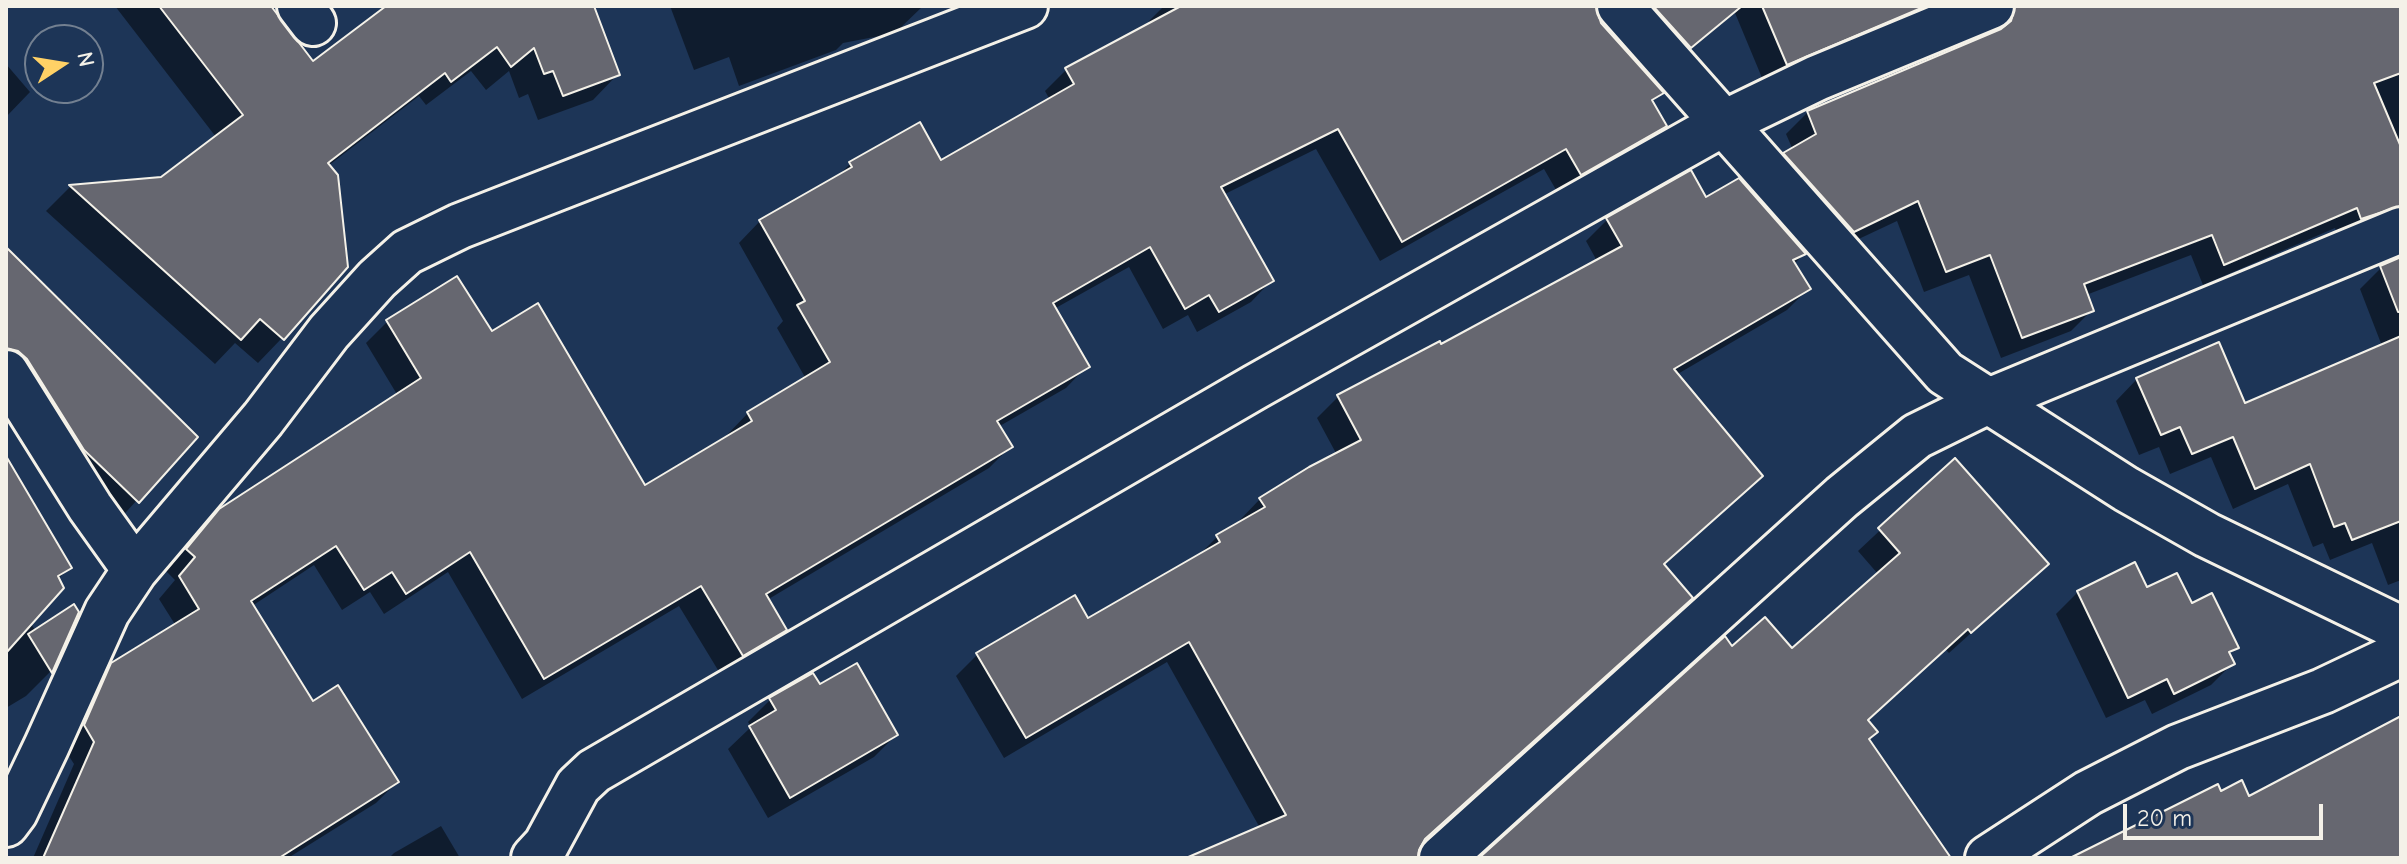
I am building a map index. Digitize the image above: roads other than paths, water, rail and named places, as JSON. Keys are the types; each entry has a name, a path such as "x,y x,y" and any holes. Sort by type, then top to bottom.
{"street":[{"path":"6,824 15,812 47,745 107,612 135,570 263,419 329,332 377,279 407,252 460,226 1025,6"},
{"path":"1620,6 1921,350 1945,373 2126,489 2207,535 2401,629"},
{"path":"534,858 546,845 578,786 594,771 1228,403 1724,123 1817,78 1991,6"},
{"path":"1442,858 1842,497 1917,436 1986,402 2401,230"},
{"path":"6,373 90,507 135,570"},
{"path":"1988,858 2088,793 2178,747 2323,691 2401,654"}]}
